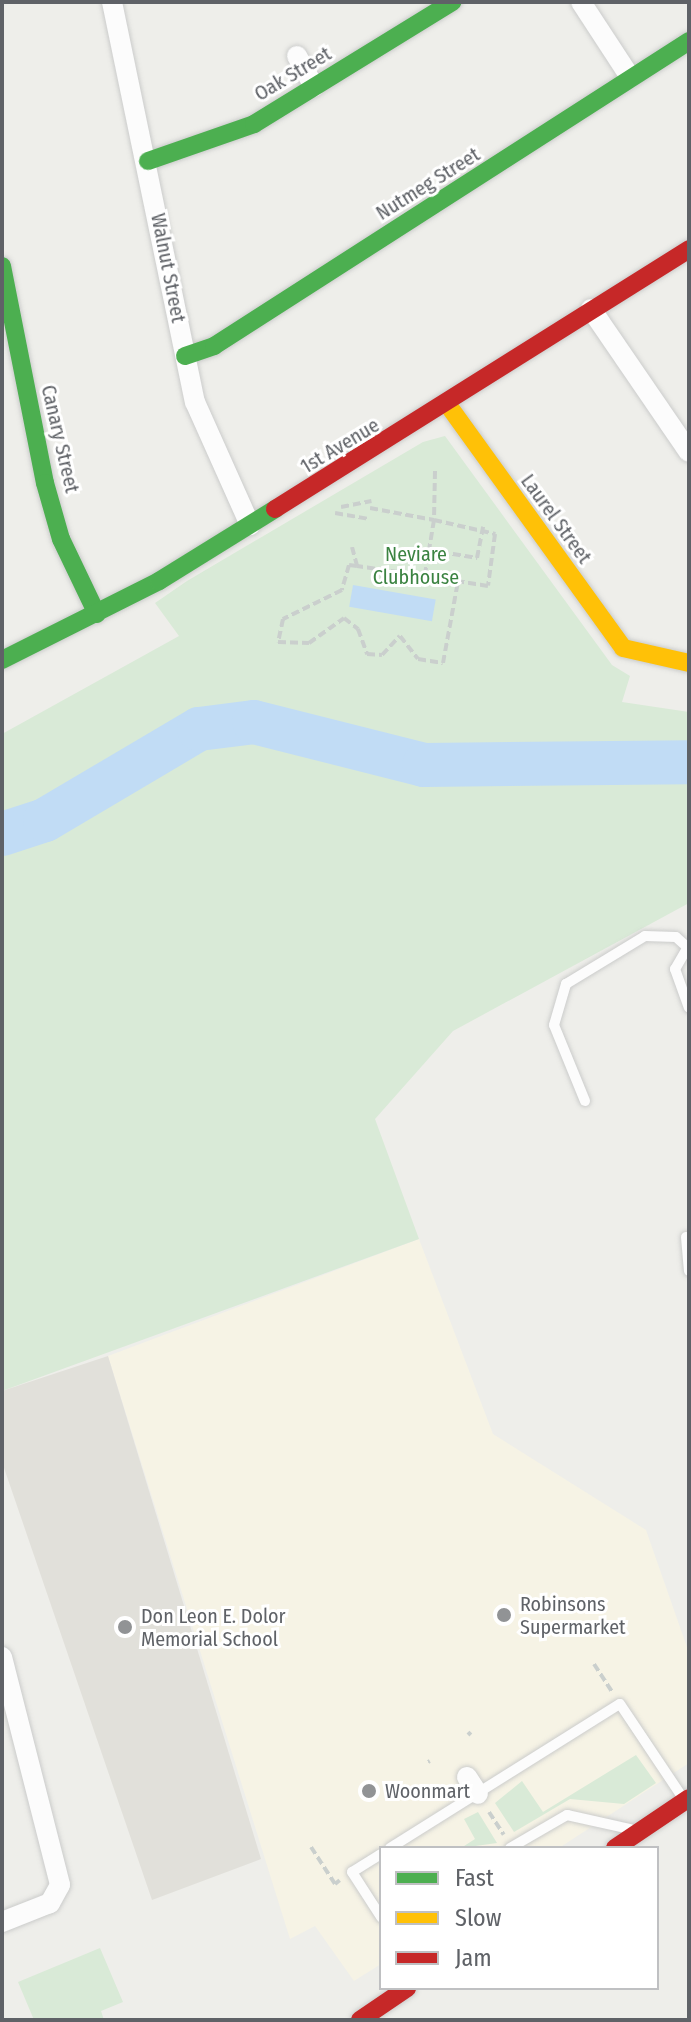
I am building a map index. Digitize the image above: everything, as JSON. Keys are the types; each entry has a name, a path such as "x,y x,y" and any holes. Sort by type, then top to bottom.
{"street":[{"name":"Walnut Street","path":"112,2 148,161 185,356 208,442 250,525"},
{"name":"Oak Street","path":"148,161 229,135 452,2"},
{"path":"581,2 630,77"},
{"name":"Nutmeg Street","path":"185,356 214,346 689,41"},
{"path":"297,56 314,87"},
{"name":"1st Avenue","path":"2,660 97,614 250,525 448,405 591,309 689,249"},
{"name":"Canary Street","path":"2,266 45,483 61,539 97,614"},
{"path":"591,309 689,452"},
{"name":"Laurel Street","path":"448,405 633,654 689,663"},
{"path":"2,1657 60,1885 50,1903 2,1922"},
{"path":"618,1846 687,1799"},
{"path":"360,2020 404,1990"}],"lane":[{"path":"585,1101 554,1025 566,984 645,936 676,937 687,946 675,980 689,1008"},
{"path":"686,1237 689,1271"},
{"path":"393,1846 473,1785 620,1704 687,1799"},
{"path":"514,1846 567,1815 639,1832"},
{"path":"379,1855 352,1872 379,1914"}],"path":[{"path":"425,574 434,520 435,471"},
{"path":"341,507 371,501"},
{"path":"370,508 483,527 496,540 488,586 425,574 349,565 334,596 280,622 278,642 309,643 344,618 367,654 382,655 400,636 418,659 443,663 458,581"},
{"path":"335,513 368,519"},
{"path":"429,550 477,558 483,527"},
{"path":"352,547 357,566"},
{"path":"594,1664 620,1704"},
{"path":"473,1785 510,1846"},
{"path":"311,1847 335,1884 352,1872"}],"shaded area":[{"path":"419,1239 493,1434 646,1530 689,1653 689,1763 562,1846 379,1846 379,1965 354,1981 315,1926 290,1939 108,1356"},
{"name":"Don Leon E. Dolor Memorial School","path":"108,1356 261,1859 152,1900 2,1462 2,1391"}],"green space":[{"name":"Neviare Clubhouse","path":"445,436 612,665 630,676 622,702 689,712 689,903 453,1031 375,1119 419,1239 2,1391 2,734 179,636 155,603 187,581 423,442"},
{"path":"636,1755 656,1783 624,1804 570,1799 514,1832 495,1803 522,1781 543,1812"},
{"path":"478,1812 497,1843 464,1846 475,1839 464,1819"},
{"path":"100,1948 123,2002 101,2011 104,2020 34,2020 18,1982"}],"water":[{"path":"353,585 436,600 432,621 349,607"}],"waterway":[{"path":"2,834 45,820 199,729 254,722 424,765 689,762"}],"traffic: fast":[{"path":"148,161 254,124 452,2"},
{"path":"185,356 214,346 689,41"},
{"path":"2,266 45,483 61,539 97,614"},
{"path":"2,660 159,581 275,509"}],"traffic: slow":[{"path":"448,405 623,648 689,663"}],"traffic: jam":[{"path":"275,509 689,249"},
{"path":"618,1846 689,1798"},
{"path":"360,2020 404,1990"}],"place":[{"name":"Robinsons Supermarket","path":"504,1615"},
{"name":"Don Leon E. Dolor Memorial School","path":"125,1627"},
{"name":"Woonmart","path":"369,1791"}]}
